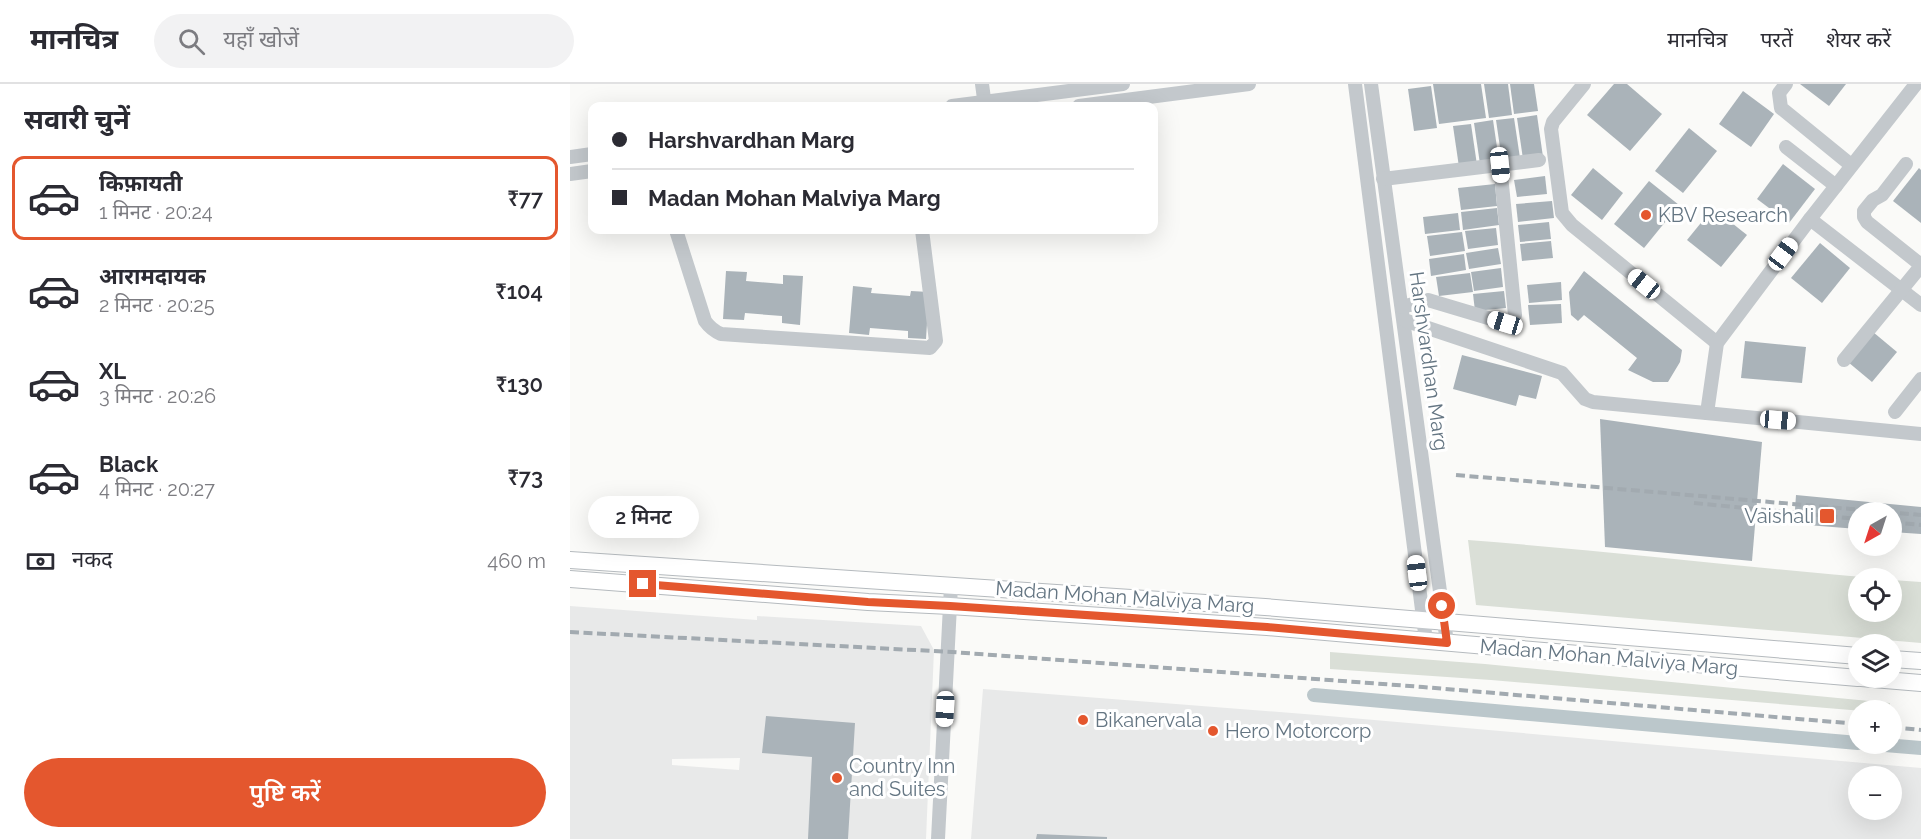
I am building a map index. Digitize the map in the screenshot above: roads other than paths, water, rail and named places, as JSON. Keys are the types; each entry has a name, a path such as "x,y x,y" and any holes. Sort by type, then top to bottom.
{"main road":[{"name":"Madan Mohan Malviya Marg","path":"570,561 1265,607 1848,655"},
{"name":"Madan Mohan Malviya Marg","path":"570,579 868,602 1267,627 1848,677"},
{"path":"1902,660 1921,662"},
{"name":"Madan Mohan Malviya Marg","path":"1902,681 1921,683"}],"street":[{"path":"982,84 985,102"},
{"path":"999,102 1123,84"},
{"path":"1110,102 1249,84"},
{"name":"Harshvardhan Marg","path":"1355,84 1426,641"},
{"name":"Harshvardhan Marg","path":"1371,84 1447,643"},
{"path":"1584,84 1553,122 1551,129 1562,213 1572,225 1717,343"},
{"path":"1786,84 1779,93 1781,108 1851,165"},
{"path":"1707,413 1717,343 1851,165 1916,84"},
{"path":"1786,147 1836,186"},
{"path":"570,157 588,155"},
{"path":"1383,179 1539,160"},
{"path":"1844,360 1921,266 1864,217 1864,211 1873,200 1882,195 1906,164"},
{"path":"1403,314 1428,300 1505,323 1513,319 1515,315 1500,165"},
{"path":"570,174 588,172"},
{"path":"1810,219 1921,304"},
{"path":"677,234 705,321 710,329 716,332 930,348 936,341 923,234"},
{"path":"1403,314 1562,373 1589,401 1921,434"},
{"path":"1895,412 1921,379"},
{"path":"938,839 951,586"}],"waterway":[{"path":"1314,695 1848,742"},
{"path":"1902,746 1921,748"}],"railway":[{"path":"1456,475 1921,515"},
{"path":"1694,503 1848,518"},
{"path":"1902,523 1921,525"},
{"path":"570,632 952,652 1423,687 1848,723"},
{"path":"1902,728 1921,730"}],"place":[{"name":"KBV Research","path":"1646,215"},
{"name":"Vaishali","path":"1827,516"},
{"name":"Bikanervala","path":"1083,720"},
{"name":"Hero Motorcorp","path":"1213,731"},
{"name":"Country Inn and Suites","path":"837,778"}]}
